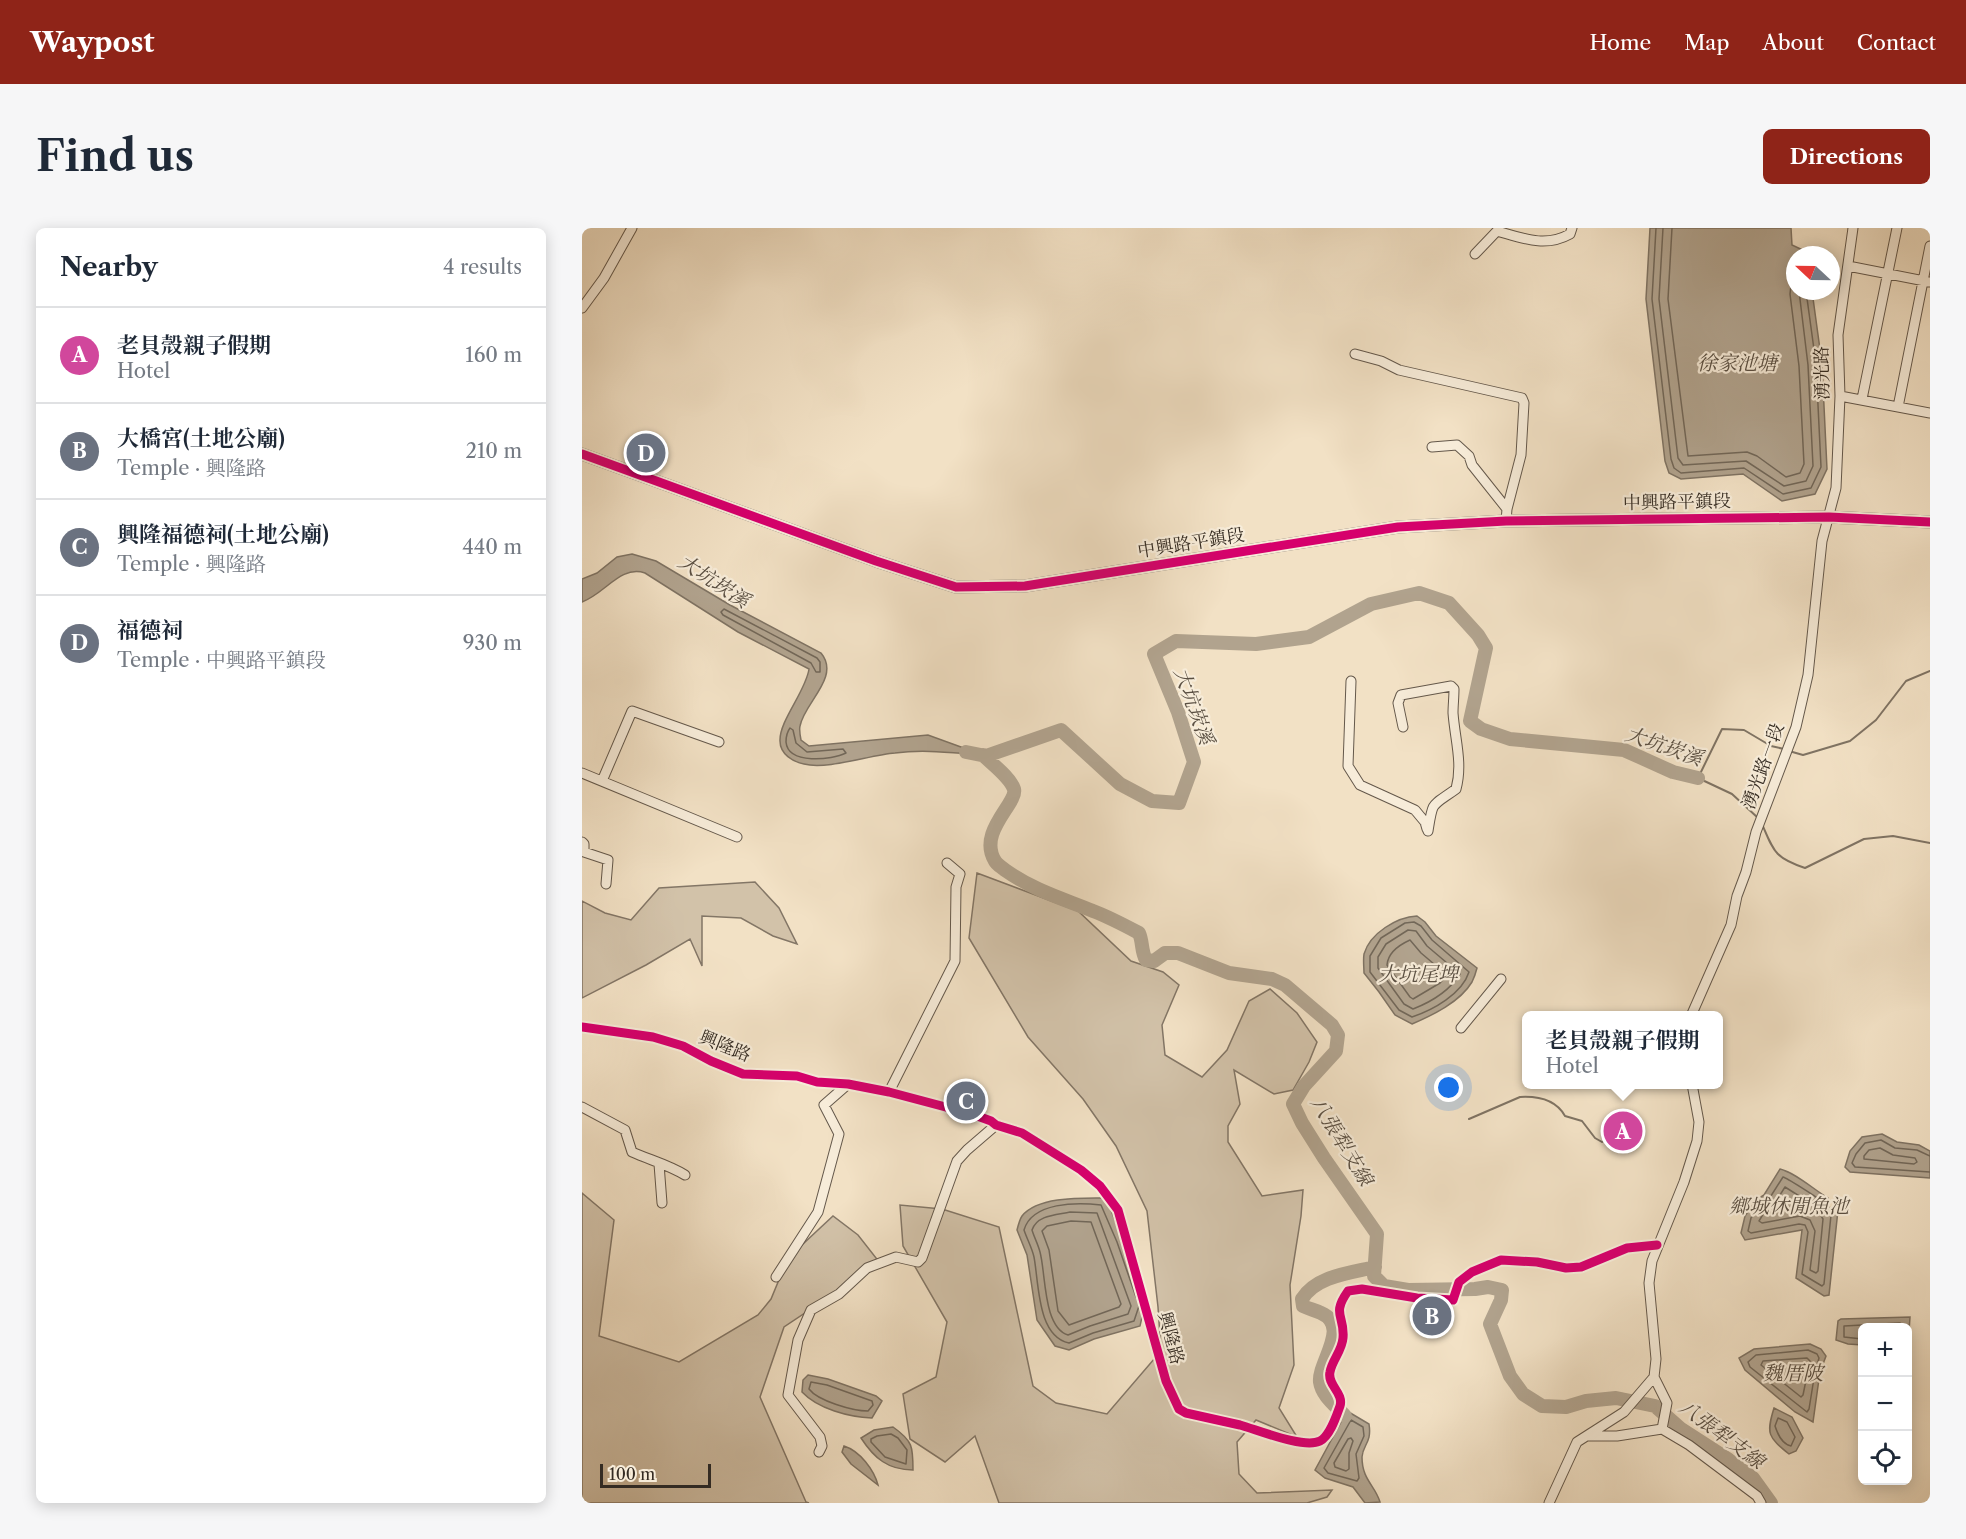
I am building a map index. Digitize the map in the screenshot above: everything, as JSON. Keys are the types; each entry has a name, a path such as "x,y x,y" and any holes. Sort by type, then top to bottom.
{"street":[{"path":"582,308 604,278 632,228"},
{"path":"1474,254 1497,231 1539,243 1563,238 1570,234 1572,228"},
{"name":"湧光路","path":"1828,518 1836,488 1840,396 1838,335 1853,228"},
{"path":"1863,399 1897,228"},
{"path":"1898,407 1927,282 1930,246"},
{"path":"1848,266 1927,282"},
{"path":"1355,354 1381,361 1399,370 1522,398 1524,403 1521,455 1506,515"},
{"path":"1840,396 1930,414"},
{"path":"1432,447 1457,445 1469,456 1472,465 1506,515"},
{"name":"中興路平鎮段","path":"582,454 876,561 956,587 1025,586 1398,527 1506,515 1828,518 1930,522"},
{"name":"湧光路一段","path":"1693,1011 1731,926 1737,896 1756,832 1796,727 1808,675 1821,541 1828,518"},
{"path":"1352,681 1348,766 1360,785 1415,810 1425,822 1428,831 1434,803 1456,789 1459,778 1459,751 1453,713 1454,690 1451,686 1401,695 1398,703 1403,727"},
{"path":"602,781 632,711 718,742"},
{"path":"582,773 738,837"},
{"path":"582,842 584,852 608,860 606,884"},
{"path":"889,1092 955,961 956,887 960,874 947,863"},
{"path":"1461,1028 1501,979"},
{"name":"興隆路","path":"582,1027 653,1037 683,1046 743,1074 797,1076 817,1082 848,1084 889,1092 972,1114 1022,1133 1081,1170 1100,1186 1118,1210 1166,1381 1179,1409 1186,1413 1306,1443 1317,1443 1327,1437 1341,1404 1340,1396 1329,1379 1344,1334 1338,1312 1340,1303 1348,1291 1362,1289 1418,1298 1453,1300 1459,1282 1472,1272 1501,1260 1537,1262 1566,1268 1581,1267 1628,1248 1657,1245"},
{"path":"776,1278 818,1212 839,1134 824,1105 848,1084"},
{"path":"1662,1429 1666,1403 1654,1377 1656,1359 1649,1283 1657,1245 1684,1182 1697,1141 1699,1122 1693,1089"},
{"path":"582,1107 626,1130 632,1152 659,1164 671,1166 685,1175"},
{"path":"819,1452 822,1446 820,1437 788,1395 798,1340 811,1310 839,1294 867,1268 896,1257 918,1262 922,1258 957,1161 996,1125"},
{"path":"659,1164 662,1203"},
{"path":"1548,1503 1577,1442 1624,1412 1654,1377"},
{"path":"1587,1436 1617,1436 1662,1429 1689,1445 1756,1496 1761,1503"}],"shaded area":[{"path":"977,873 1078,911 1131,961 1163,972 1179,985 1162,1025 1165,1055 1202,1077 1227,1050 1249,1001 1270,989 1297,1013 1317,1042 1293,1090 1274,1094 1234,1070 1240,1104 1228,1126 1228,1142 1262,1196 1303,1190 1290,1285 1294,1365 1279,1408 1297,1437 1256,1420 1237,1442 1239,1474 1257,1493 1332,1490 1327,1497 1307,1503 999,1503 975,1436 945,1462 910,1439 903,1394 936,1377 947,1322 903,1246 900,1205 942,1209 999,1227 1033,1386 1056,1403 1107,1414 1161,1351 1147,1211 1116,1146 1083,1099 1028,1037 969,938"},
{"path":"755,882 779,908 797,944 773,936 741,918 702,916 702,966 690,939 582,998 582,901 605,913 631,920 659,888"},
{"path":"582,1193 614,1220 599,1336 679,1362 758,1315 771,1299 788,1258 833,1216 858,1235 880,1263 784,1327 760,1397 806,1502 809,1503 582,1503"}],"water":[{"name":"徐家池塘","path":"1650,228 1791,228 1792,245 1794,246 1786,246 1786,300 1813,300 1822,364 1827,469 1815,494 1782,501 1743,474 1681,479 1669,473 1665,461 1646,299"},
{"path":"632,554 656,561 730,605 821,653 826,662 827,671 820,690 803,717 800,728 801,740 809,746 928,735 983,755 917,751 824,765 804,764 792,759 782,750 781,733 809,669 738,632 645,573 636,572 620,576 582,602 582,579 597,573 617,557"},
{"name":"大坑尾埤","path":"1417,916 1436,936 1477,968 1472,982 1461,996 1437,1012 1412,1024 1395,1015 1364,973 1364,954 1367,946 1378,933 1401,919"},
{"path":"1882,1134 1897,1142 1919,1145 1930,1151 1930,1178 1850,1172 1845,1167 1850,1151 1862,1137"},
{"name":"鄉城休閒魚池","path":"1780,1169 1828,1198 1828,1207 1838,1210 1829,1295 1824,1296 1796,1278 1802,1230 1745,1240 1741,1233 1745,1216 1756,1200 1764,1195"},
{"path":"1074,1198 1106,1198 1145,1304 1140,1326 1094,1339 1069,1350 1055,1346 1037,1320 1027,1255 1017,1230 1019,1223 1029,1209 1039,1205"},
{"path":"1910,1317 1910,1323 1858,1323 1858,1345 1836,1340 1838,1321 1841,1319"},
{"name":"魏厝陂","path":"1810,1344 1821,1349 1826,1356 1820,1372 1813,1422 1795,1412 1745,1370 1739,1358 1754,1349"},
{"path":"808,1375 828,1379 876,1396 882,1401 872,1418 834,1411 816,1403 802,1392 803,1380"},
{"path":"1774,1408 1792,1417 1803,1438 1796,1451 1789,1454 1773,1439 1771,1434 1770,1424"},
{"path":"1347,1411 1369,1424 1369,1435 1362,1457 1363,1465 1366,1477 1380,1502 1365,1503 1353,1487 1325,1478 1315,1470"},
{"path":"893,1427 905,1436 911,1445 913,1470 896,1468 882,1462 861,1438 874,1430"},
{"path":"844,1446 856,1452 865,1462 878,1485 851,1464 842,1452"}],"waterway":[{"name":"大坑崁溪","path":"966,752 986,756 1061,730 1120,784 1152,801 1179,803 1194,762 1178,712 1154,654 1176,641 1256,644 1309,637 1371,604 1419,593 1449,603 1478,635 1486,648 1470,721 1481,729 1510,739 1624,750 1673,772 1698,778"},
{"path":"1789,751 1803,755 1850,741 1876,720 1906,681 1930,671"},
{"path":"1757,817 1732,794 1698,778 1722,729 1744,730 1771,746 1784,749"},
{"name":"八張犁支線","path":"983,755 1005,775 1014,789 1014,795 999,819 991,839 991,850 998,865 1038,889 1105,916 1139,933 1146,960 1154,961 1165,953 1178,953 1229,973 1272,979 1285,985 1332,1025 1338,1035 1336,1051 1304,1086 1293,1104 1324,1158 1377,1234 1374,1276 1384,1286 1408,1290 1488,1287 1502,1290 1501,1300 1490,1324 1510,1376 1523,1394 1542,1406 1566,1407 1586,1401 1616,1398 1655,1406 1681,1429 1753,1478 1771,1503"},
{"name":"大坑崁溪","path":"1762,824 1777,853 1787,861 1805,868 1864,839 1893,836 1930,843"},
{"path":"1469,1119 1520,1097 1540,1098 1557,1106 1565,1116 1582,1121 1595,1138 1602,1142"},
{"name":"大坑崁溪","path":"1345,1416 1326,1396 1320,1382 1331,1345 1333,1326 1329,1319 1321,1313 1303,1306 1302,1299 1308,1291 1325,1280 1375,1267"}],"cycle path":[{"path":"582,454 876,561 956,587 1025,586 1398,527 1506,521 1829,517 1930,522"},
{"path":"582,1027 653,1037 683,1046 743,1074 797,1076 817,1082 848,1084 889,1092 972,1114 1022,1133 1081,1170 1100,1186 1118,1210 1166,1381 1179,1409 1186,1413 1240,1425 1292,1441 1313,1443 1324,1439 1337,1415 1341,1401 1331,1381 1330,1372 1342,1343 1343,1330 1339,1310 1348,1291 1362,1289 1417,1298 1453,1300 1459,1282 1472,1272 1501,1260 1537,1262 1566,1268 1581,1267 1627,1248 1657,1245"}],"place":[{"name":"福德祠","path":"646,453"},
{"name":"興隆福德祠(土地公廟)","path":"966,1101"},
{"name":"老貝殼親子假期","path":"1623,1131"},
{"name":"大橋宮(土地公廟)","path":"1432,1316"}]}
